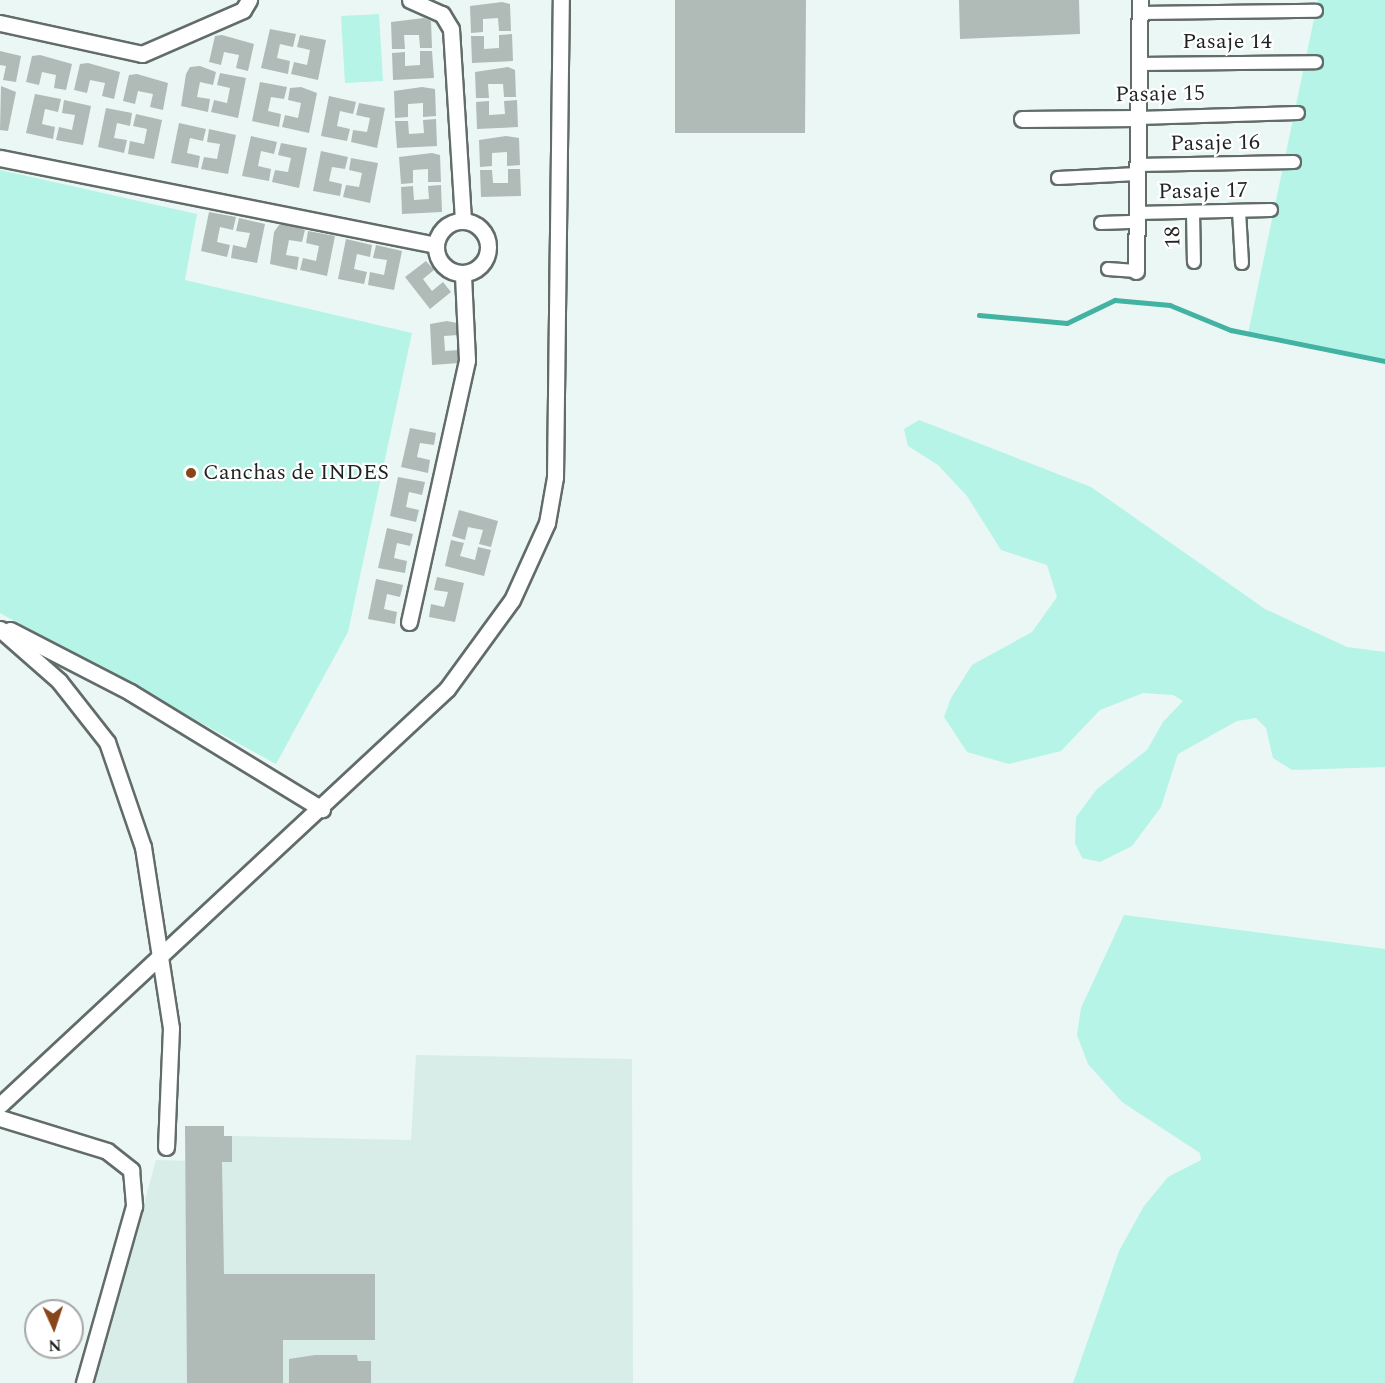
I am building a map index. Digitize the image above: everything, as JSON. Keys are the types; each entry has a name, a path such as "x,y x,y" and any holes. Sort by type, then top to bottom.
{"street":[{"path":"0,22 142,54 243,10 249,0"},
{"path":"410,0 442,14 452,29 463,221"},
{"path":"0,1105 322,809 447,689 512,600 547,523 558,435 561,0"},
{"path":"1108,270 1136,271 1140,7 1316,11"},
{"name":"Pasaje 14","path":"1139,64 1316,62"},
{"name":"Pasaje 15","path":"1022,119 1298,113"},
{"path":"0,158 435,244"},
{"name":"Pasaje 16","path":"1058,178 1137,170 1294,162"},
{"name":"Pasaje 17","path":"1101,223 1193,212 1271,210"},
{"path":"1239,211 1242,263"},
{"name":"18","path":"1193,212 1194,262"},
{"path":"463,221 479,227 488,243 480,267 463,274 446,268 435,244 447,225 463,221"},
{"path":"409,622 467,360 463,274"},
{"path":"0,627 130,692 322,809"},
{"path":"0,627 59,681 107,742 143,847 171,1028 166,1147"},
{"path":"0,1118 107,1151 131,1170 134,1206 84,1383"}],"shaded area":[{"path":"416,1055 632,1059 633,1383 95,1383 156,1160 232,1162 232,1136 411,1140"}],"green space":[{"path":"1318,0 1385,0 1385,361 1248,334"},
{"path":"379,14 383,81 345,83 341,16"},
{"name":"Canchas de INDES","path":"0,170 197,214 185,280 412,333 348,632 276,764 0,613"},
{"path":"919,420 1091,487 1265,609 1347,647 1385,652 1385,767 1292,770 1273,758 1266,728 1256,718 1237,721 1178,754 1161,807 1132,846 1100,862 1082,858 1075,843 1076,817 1097,789 1147,750 1163,722 1183,701 1173,695 1143,693 1100,710 1061,751 1009,764 967,752 944,717 951,698 972,665 1032,632 1057,597 1047,565 1001,550 967,496 938,465 908,446 904,429"},
{"path":"1124,915 1385,949 1385,1383 1073,1383 1119,1251 1144,1206 1168,1177 1201,1160 1200,1153 1122,1102 1088,1064 1077,1035 1081,1008"}],"building":[{"path":"675,0 806,0 805,133 675,133"},
{"path":"959,0 1079,0 1080,34 960,39"},
{"path":"502,2 510,4 511,31 499,31 498,18 483,19 483,32 471,33 470,6"},
{"path":"424,18 431,21 432,48 420,48 419,35 404,35 405,49 392,49 391,22"},
{"path":"270,29 296,34 293,47 280,44 277,58 290,61 288,74 261,68"},
{"path":"512,34 513,61 472,63 471,36 484,36 484,49 499,48 499,35"},
{"path":"222,35 254,44 248,71 236,68 239,55 224,52 221,65 209,62 215,36"},
{"path":"300,35 326,40 318,80 291,74 294,62 307,65 310,50 297,47"},
{"path":"0,51 21,56 16,82 3,80 6,66 0,65"},
{"path":"420,51 432,51 434,78 393,80 392,53 405,52 405,66 420,65"},
{"path":"40,55 72,64 66,90 54,88 56,75 42,72 39,85 26,82 32,56"},
{"path":"88,63 120,72 114,99 102,96 105,83 90,80 87,93 74,90 80,64"},
{"path":"200,66 216,72 213,85 200,82 197,97 210,99 208,112 181,106 186,74 190,67"},
{"path":"508,67 515,70 516,97 504,97 503,84 488,84 489,98 476,98 475,72"},
{"path":"220,73 246,78 238,118 211,112 214,100 227,103 230,88 217,85"},
{"path":"137,74 168,83 163,110 150,107 153,94 138,91 135,104 123,101 129,75"},
{"path":"260,82 287,87 284,99 271,97 268,111 281,114 279,127 252,121"},
{"path":"1,86 16,92 8,131 0,130"},
{"path":"301,87 317,93 309,133 282,127 285,115 298,118 301,103 288,100 290,88"},
{"path":"422,87 435,89 436,116 423,117 423,103 408,104 408,117 395,118 394,91"},
{"path":"35,94 61,99 58,112 45,109 42,124 55,127 53,139 26,133"},
{"path":"329,96 356,102 353,114 340,111 337,126 350,129 347,141 321,136"},
{"path":"64,100 91,106 83,145 56,140 59,127 72,130 75,115 62,113"},
{"path":"517,100 518,127 477,129 476,102 489,101 489,115 505,114 504,101"},
{"path":"359,103 385,108 377,148 351,142 353,130 367,132 370,118 356,115"},
{"path":"106,108 132,113 130,126 117,123 114,138 127,140 124,153 98,147"},
{"path":"136,114 162,120 154,159 128,154 130,141 144,144 147,129 133,126"},
{"path":"436,119 437,146 397,148 395,121 408,121 409,134 424,133 423,120"},
{"path":"179,123 206,129 203,141 190,138 187,153 200,156 198,168 171,163"},
{"path":"209,129 236,135 228,174 201,169 204,157 217,159 220,144 207,142"},
{"path":"251,136 277,142 274,154 261,151 258,166 271,169 269,181 242,176"},
{"path":"506,136 519,138 520,165 507,166 507,152 492,153 492,166 480,167 479,140"},
{"path":"281,143 307,148 299,188 272,182 275,170 288,172 291,158 278,155"},
{"path":"321,151 348,157 345,169 332,167 329,181 342,184 340,196 313,191"},
{"path":"432,153 440,155 441,182 428,182 428,169 413,170 413,183 401,184 399,157"},
{"path":"351,158 378,163 370,203 343,197 346,185 359,187 362,173 349,170"},
{"path":"508,169 520,169 521,196 481,197 480,170 492,170 493,183 508,183"},
{"path":"441,185 442,212 402,214 401,187 413,186 414,200 429,199 428,186"},
{"path":"209,212 236,217 233,230 220,227 217,242 230,245 227,257 201,251"},
{"path":"239,218 265,224 257,263 231,258 233,245 246,248 250,233 236,231"},
{"path":"289,224 305,230 302,242 289,240 286,255 299,257 297,270 270,264 274,232 279,225"},
{"path":"308,231 335,236 327,276 300,270 303,258 316,261 319,246 306,243"},
{"path":"346,239 372,245 370,257 357,254 354,269 367,272 364,284 338,279"},
{"path":"376,245 402,251 394,290 368,285 370,272 384,275 387,260 373,258"},
{"path":"426,261 434,270 423,279 432,291 443,282 451,292 430,309 405,277"},
{"path":"447,321 457,323 458,335 444,336 445,351 459,350 459,363 432,365 430,324"},
{"path":"410,428 436,433 434,445 420,443 417,457 430,460 428,473 401,467"},
{"path":"398,477 425,482 422,495 409,492 406,507 419,510 416,522 390,516"},
{"path":"459,510 498,521 491,547 479,544 483,530 468,527 465,540 452,536"},
{"path":"387,528 413,534 410,546 397,543 394,558 407,561 405,573 378,568"},
{"path":"451,540 464,543 460,556 475,560 478,547 491,550 484,576 445,566"},
{"path":"437,577 464,583 455,622 429,617 431,604 444,607 448,592 434,590"},
{"path":"376,579 403,585 400,597 387,594 384,609 397,612 395,624 368,619"},
{"path":"185,1126 224,1126 224,1136 232,1136 232,1162 222,1162 224,1274 375,1274 375,1340 283,1340 283,1383 187,1383"},
{"path":"315,1355 357,1355 358,1361 371,1361 371,1383 289,1383 289,1359"}],"waterway":[{"path":"979,315 1067,323 1115,300 1170,305 1231,330 1385,361"}],"place":[{"name":"Canchas de INDES","path":"191,473"}]}
